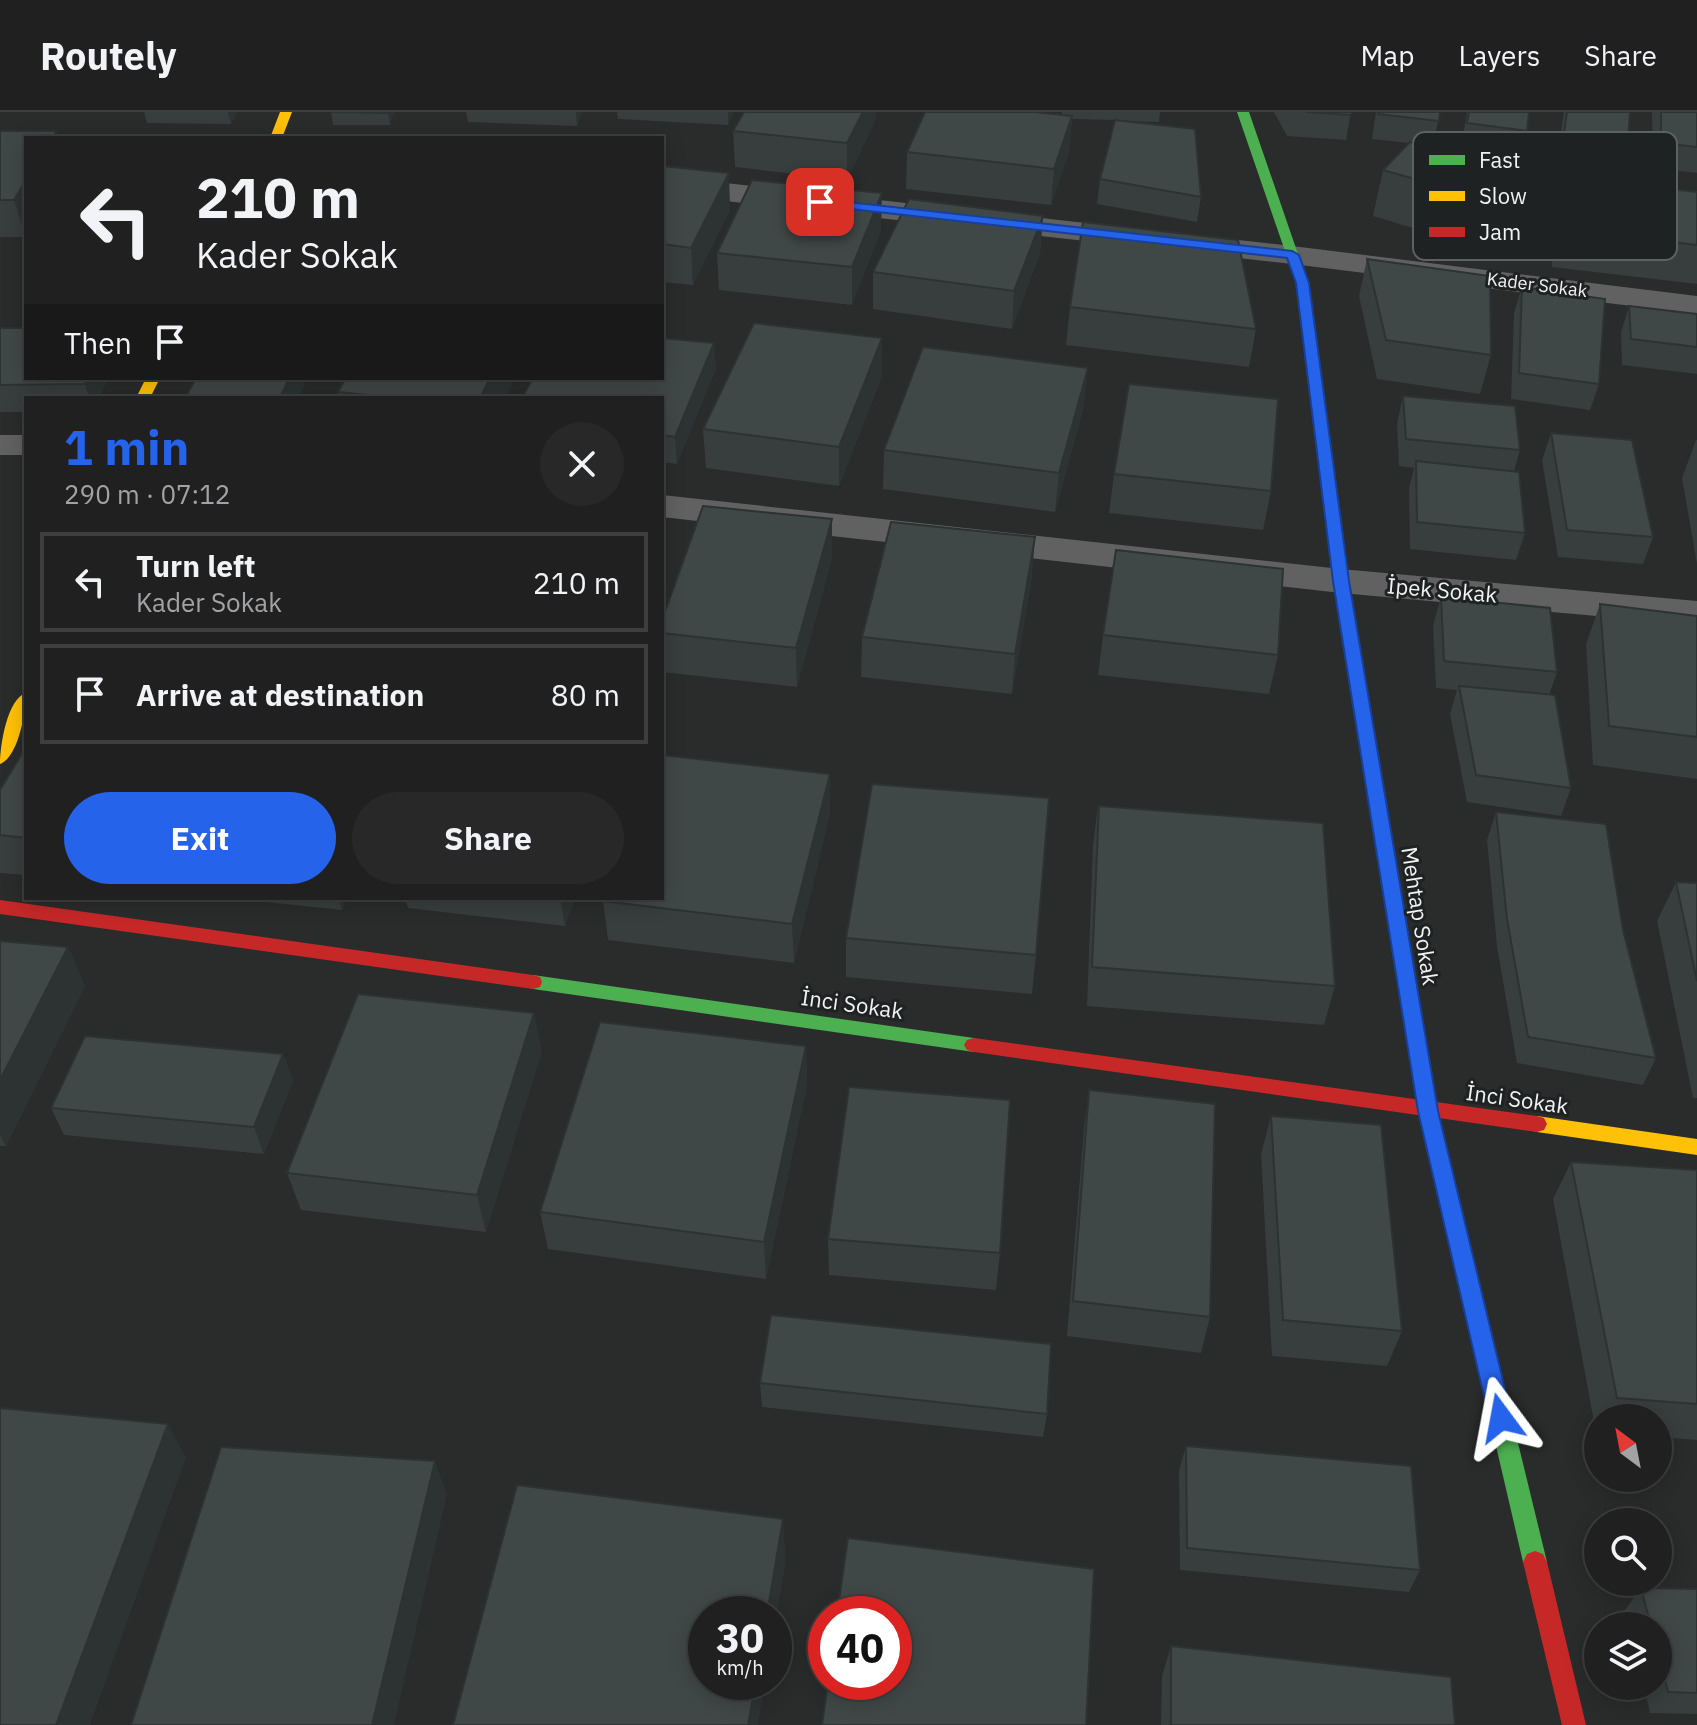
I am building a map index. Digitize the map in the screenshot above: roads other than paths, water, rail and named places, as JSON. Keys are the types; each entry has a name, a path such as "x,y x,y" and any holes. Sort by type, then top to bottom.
{"street":[{"path":"277,136 286,112"},
{"name":"Mehtap Sokak","path":"1243,112 1302,283 1341,581 1428,1111 1574,1725"},
{"name":"Kader Sokak","path":"664,185 1292,255 1697,305"},
{"path":"0,445 24,445"},
{"name":"İpek Sokak","path":"664,506 1341,581 1697,613"},
{"path":"0,758 24,703"},
{"name":"İnci Sokak","path":"0,907 1697,1147"}]}
